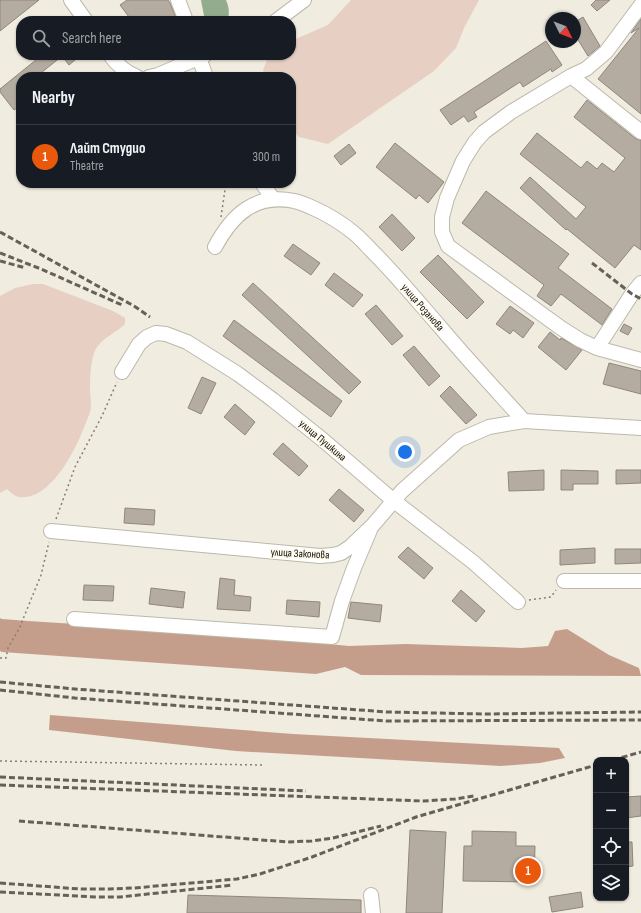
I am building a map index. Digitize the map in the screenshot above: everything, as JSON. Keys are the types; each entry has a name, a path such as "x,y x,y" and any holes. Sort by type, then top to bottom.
{"street":[{"path":"71,0 82,16"},
{"path":"178,0 184,16"},
{"path":"283,16 304,0"},
{"path":"640,8 606,52 586,69 571,76 511,112 484,132 475,142 463,161 448,198 442,217 442,232 448,246 561,328 580,340 597,348 641,360"},
{"path":"114,60 126,72"},
{"path":"163,72 192,60"},
{"path":"202,60 205,72"},
{"path":"571,76 641,132"},
{"path":"265,188 273,199"},
{"name":"улица Розанова","path":"215,247 230,223 244,210 260,202 273,199 295,201 334,219 355,234 394,273 524,421"},
{"path":"597,348 632,294 641,283"},
{"name":"улица Пушкина","path":"122,372 139,344 147,337 156,333 166,334 187,342 238,374 273,400 323,440 394,501 473,562 518,602"},
{"path":"524,421 641,428"},
{"name":"улица Законова","path":"51,531 320,556 333,555 341,553 350,547 373,524 402,491 459,440 489,427 524,421"},
{"path":"74,619 332,638 342,601 373,524"},
{"path":"564,581 641,581"},
{"path":"371,895 374,913"}],"path":[{"path":"220,219 225,188"},
{"path":"0,658 6,658 8,648 19,629 41,575 51,531 75,467 102,416 122,372"},
{"path":"518,602 551,596 564,581"},
{"path":"0,761 263,765"}],"shaded area":[{"path":"201,0 226,0 229,16 204,16"},
{"path":"351,0 479,0 464,28 456,48 434,71 328,144 299,137 296,134 296,72 264,72 263,70 267,60 296,60 296,39 328,25"},
{"path":"33,284 43,284 113,311 125,318 125,324 103,340 96,348 91,365 91,410 69,459 61,472 42,491 31,496 19,497 7,489 0,493 0,296 15,288"},
{"path":"0,618 204,632 349,646 406,644 522,648 548,646 555,631 567,629 609,655 639,668 641,676 361,675 345,667 316,674 2,652 0,651"},
{"path":"50,715 293,734 559,748 565,758 540,763 501,766 236,751 49,730"}],"building":[{"path":"0,0 39,0 19,16 16,16 16,18 0,31"},
{"path":"127,0 168,0 175,16 128,16 120,5"},
{"path":"596,0 610,0 597,11 591,5"},
{"path":"583,17 600,46 588,56 581,45 581,18"},
{"path":"641,19 641,114 598,79 639,28 631,33"},
{"path":"545,42 545,48 551,48 562,65 552,72 551,69 523,87 520,82 474,112 477,117 468,122 464,116 451,125 440,110"},
{"path":"36,60 57,60 42,72 21,72"},
{"path":"65,60 75,60 69,65"},
{"path":"16,76 16,109 14,110 0,92 0,89"},
{"path":"587,100 636,139 641,140 641,250 634,245 615,268 567,229 566,230 520,188 530,177 576,219 586,207 520,154 537,133 581,168 587,161 597,169 602,163 614,172 625,158 574,117"},
{"path":"395,143 444,182 428,203 419,195 416,199 376,167"},
{"path":"349,144 356,153 341,165 334,156"},
{"path":"486,191 569,254 558,268 612,309 602,325 561,294 551,306 537,296 544,285 462,223"},
{"path":"392,214 415,238 402,251 379,227"},
{"path":"293,244 320,263 311,275 284,256"},
{"path":"438,255 484,302 467,319 420,272"},
{"path":"334,273 363,295 353,307 325,285"},
{"path":"253,283 361,382 349,394 242,295"},
{"path":"376,305 403,336 392,345 365,314"},
{"path":"510,306 534,323 523,338 513,330 510,334 496,324"},
{"path":"234,320 342,401 331,417 223,336"},
{"path":"624,324 632,328 628,335 620,331"},
{"path":"550,332 560,340 561,338 582,350 566,370 538,347"},
{"path":"414,346 440,376 429,386 403,355"},
{"path":"609,363 641,371 641,394 603,384"},
{"path":"202,377 216,383 201,414 188,408"},
{"path":"450,386 477,415 466,424 440,396"},
{"path":"235,404 255,422 245,435 224,417"},
{"path":"283,443 308,466 299,476 273,454"},
{"path":"544,470 544,490 509,491 508,472"},
{"path":"561,470 598,471 598,484 573,484 573,490 561,490"},
{"path":"616,470 641,470 641,483 616,484"},
{"path":"339,489 364,510 354,522 329,500"},
{"path":"125,508 155,510 154,525 124,523"},
{"path":"408,547 433,568 424,579 398,557"},
{"path":"595,548 595,563 560,565 560,550"},
{"path":"615,549 641,549 641,563 615,564"},
{"path":"220,578 235,580 234,595 251,597 250,611 217,609"},
{"path":"84,585 114,586 113,601 83,600"},
{"path":"151,588 185,592 183,608 149,604"},
{"path":"461,590 485,611 476,622 452,601"},
{"path":"287,600 320,602 319,617 286,614"},
{"path":"351,602 382,605 380,622 348,618"},
{"path":"641,796 641,816 629,818 629,797"},
{"path":"410,830 446,832 442,913 406,913"},
{"path":"472,831 516,832 516,846 535,846 534,882 463,881 464,846 472,846"},
{"path":"629,842 632,842 633,866 629,867"},
{"path":"581,892 583,907 552,912 549,897"},
{"path":"188,895 361,900 361,913 187,913"}],"railway":[{"path":"0,232 134,306 150,317"},
{"path":"0,253 41,269 122,305"},
{"path":"0,261 26,268"},
{"path":"592,263 632,294 641,299"},
{"path":"0,682 387,712 485,714 641,712"},
{"path":"0,690 75,698 386,721 641,720"},
{"path":"624,757 641,752"},
{"path":"0,883 80,889 110,889 237,879 260,874 312,857 416,817 593,766"},
{"path":"0,777 306,791"},
{"path":"0,785 423,801 474,796"},
{"path":"19,821 288,842 333,838 381,826"},
{"path":"0,892 120,897 233,885"}],"place":[{"name":"Лайт Студио","path":"528,871"}]}
